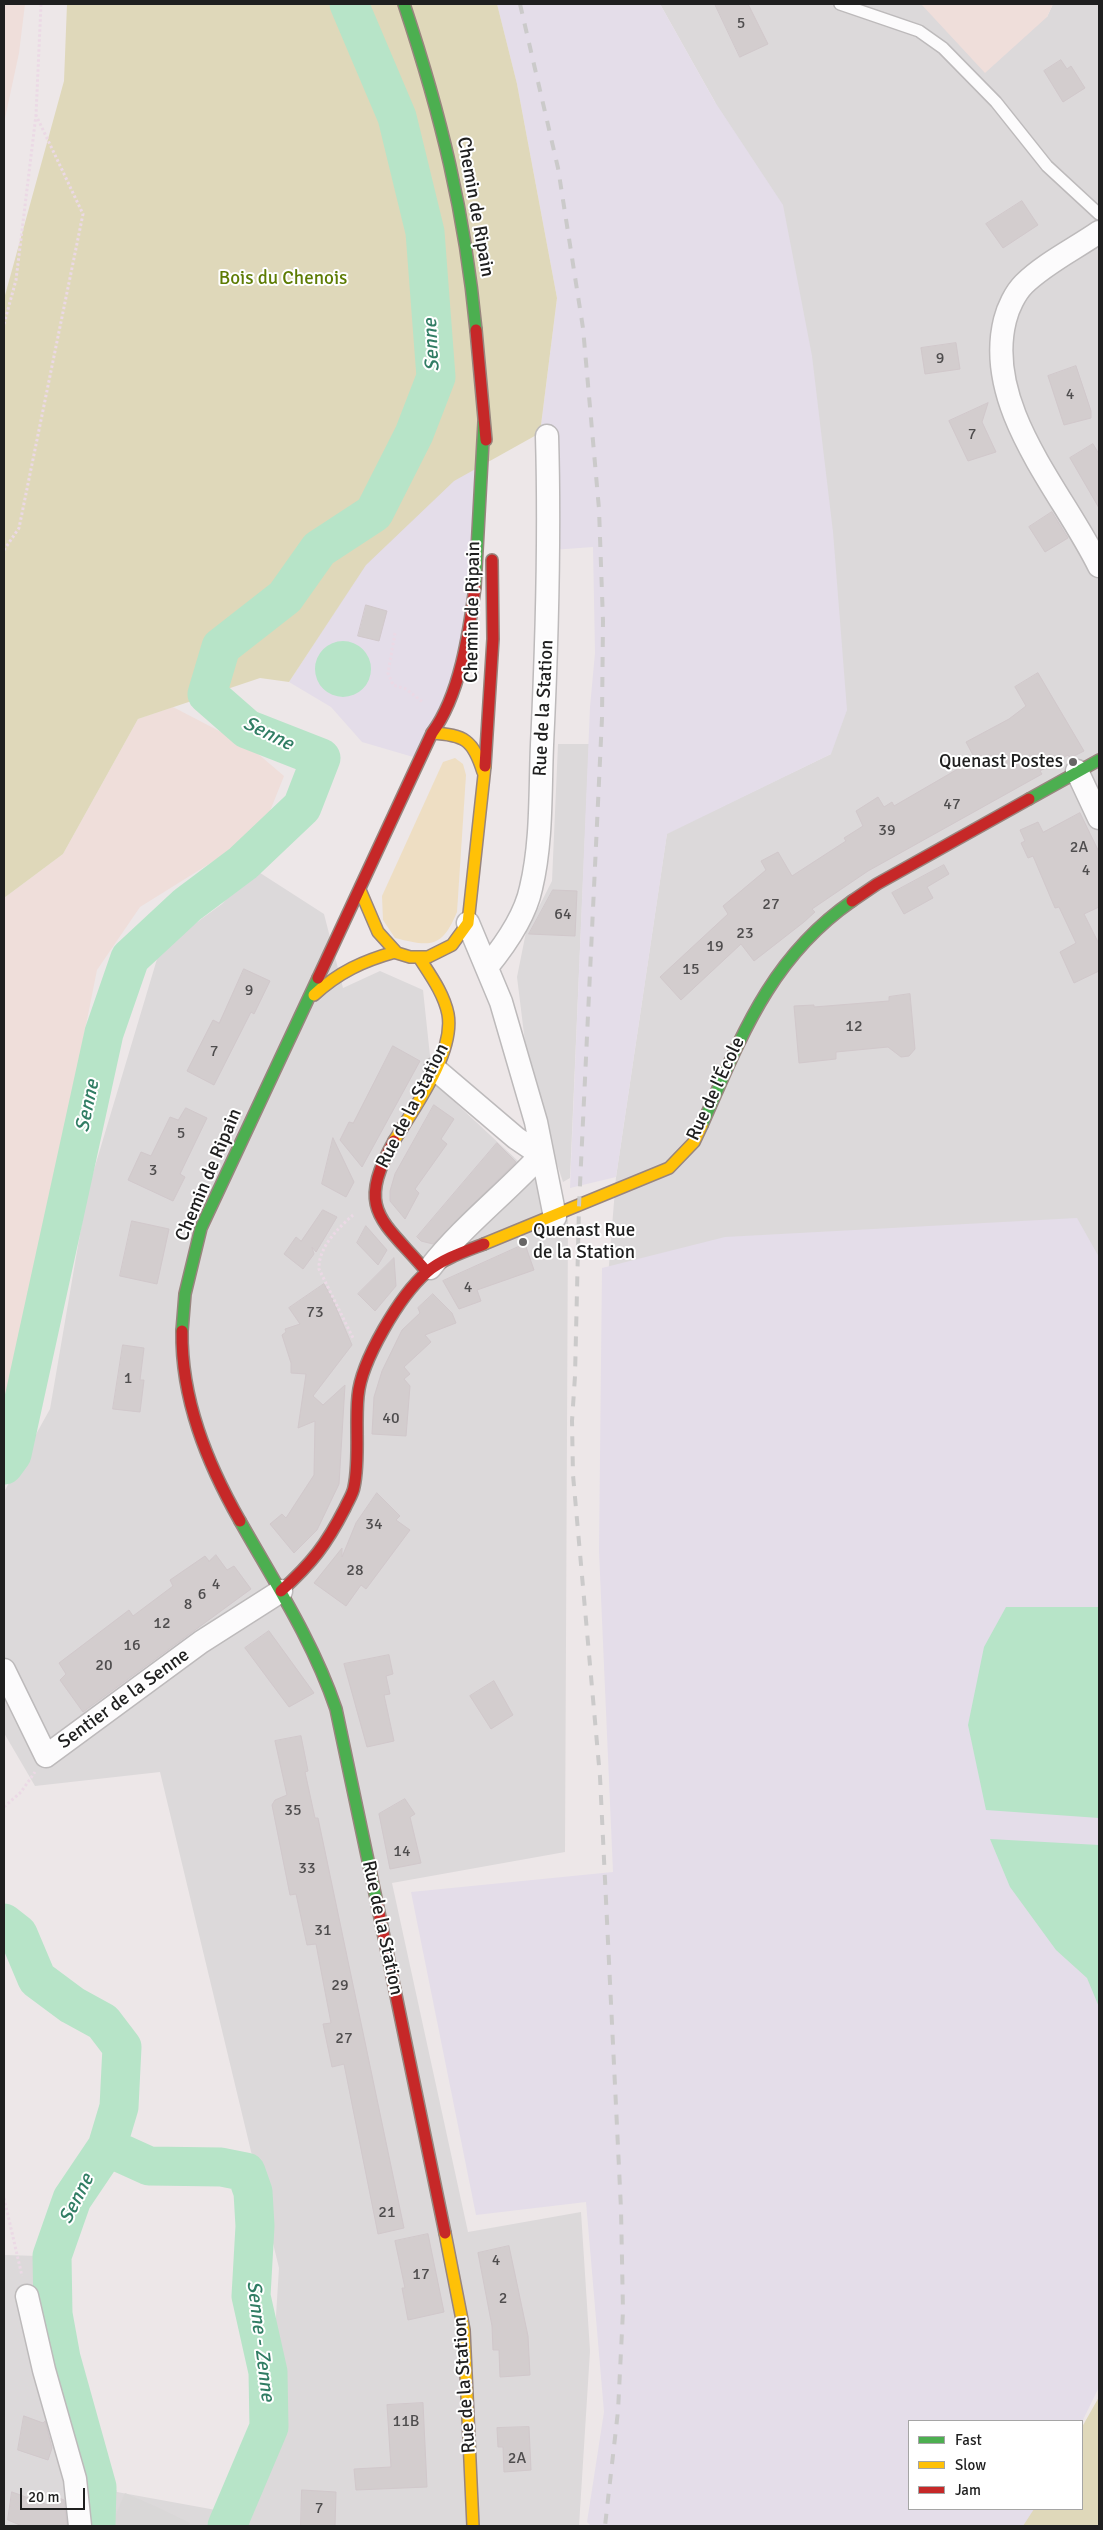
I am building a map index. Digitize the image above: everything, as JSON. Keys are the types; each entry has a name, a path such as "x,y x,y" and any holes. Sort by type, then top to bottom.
{"street":[{"name":"Chemin de Ripain","path":"404,4 446,140 463,223 474,303 491,517"},
{"path":"1099,232 1024,284 1008,308 1001,337 1002,375 1011,407 1032,449 1099,566"},
{"name":"Chemin de Ripain","path":"281,1590 214,1474 199,1436 185,1373 182,1316 191,1264 201,1228 432,733 443,719 461,666 470,627 477,564 484,422"},
{"name":"Rue de la Station","path":"487,967 503,947 520,917 531,890 537,850 548,632 547,436"},
{"name":"Chemin de Ripain","path":"468,923 487,747 493,639 492,545"},
{"name":"Chemin de Ripain","path":"432,733 454,734 466,738 476,750 483,772"},
{"name":"Rue de l'École","path":"427,1272 457,1255 555,1217 669,1168 694,1142 750,1017 771,982 799,948 838,911 877,884 1099,760"},
{"path":"1077,771 1099,818"},
{"path":"360,890 373,925 395,952 420,959 436,955 451,946 468,923"},
{"path":"468,923 501,1002 530,1104 555,1217"},
{"name":"Chemin de Ripain","path":"308,1001 330,980 353,965 395,952"},
{"name":"Rue de la Station","path":"374,1200 373,1195 380,1170 435,1069 447,1042 449,1018 443,998 420,959"},
{"path":"435,1069 516,1138 541,1155"},
{"path":"281,1590 306,1568 330,1538 354,1488 358,1394 367,1365 397,1309 451,1242 493,1204 541,1155"},
{"path":"374,1200 381,1215 427,1272"},
{"name":"Rue de la Station","path":"281,1590 311,1642 326,1675 336,1709 431,2159 464,2330 473,2526"},
{"name":"Sentier de la Senne","path":"4,1670 46,1756 201,1642 281,1590"},
{"path":"27,2296 44,2370 76,2479 80,2526"}],"lane":[{"path":"840,4 919,31 943,48 996,102 1048,166 1099,214"}],"path":[{"path":"4,324 16,280 36,115 41,4"},
{"path":"4,550 19,528 83,214 36,115"},
{"path":"396,633 388,673 393,684 406,689 443,719"},
{"path":"367,1365 319,1269 319,1261 332,1237 345,1222 374,1200"},
{"path":"4,1807 21,1792"},
{"path":"4,2198 27,2296"}],"shaded area":[{"path":"4,4 25,4 19,53 4,123"},
{"path":"497,4 660,4 715,102 783,205 812,356 833,532 847,710 831,754 667,834 616,1177 570,1188 590,707 595,653 593,547 552,550 540,433 557,298 517,84"},
{"path":"660,4 927,4 1047,17 1053,4 1099,4 1099,1331 608,1277 616,1177 667,833 831,754 715,102"},
{"path":"921,4 1053,4 1047,17 985,73"},
{"path":"484,422 470,627 420,759 362,742 331,707 289,682 365,565"},
{"path":"337,641 349,641 359,645 367,653 371,669 367,685 359,693 349,697 337,697 327,693 319,685 315,675 315,663 319,653 327,645"},
{"path":"173,707 250,747 284,776 262,831 140,907 97,970 11,1399 4,1395 4,898 63,854 138,719"},
{"path":"558,744 589,744 570,1178 563,1182 552,1149 525,1042 517,977 526,932 552,881"},
{"path":"455,758 463,764 466,775 457,912 446,933 434,942 418,943 395,938 383,920 382,896 443,762"},
{"path":"254,869 324,914 343,988 380,971 423,990 430,1056 446,1094 533,1175 568,1220 565,1852 392,1883 468,2232 581,2212 590,2351 579,2526 4,2526 4,2255 39,2256 117,2492 238,2514 268,2443 279,2268 160,1772 35,1786 4,1733 4,1492 50,1409 87,1193 160,949 222,904"},
{"path":"1077,1218 1099,1257 1099,2387 1083,2420 908,2420 908,2510 1036,2510 1028,2526 591,2526 587,2522 604,2412 586,2202 476,2215 411,1892 613,1872 599,1551 602,1268 725,1237"},
{"path":"1006,1607 1099,1607 1099,1818 986,1810 968,1725 984,1647"},
{"path":"990,1839 1099,1845 1099,2007 1087,1978 1056,1950 1010,1887"},
{"path":"125,2493 190,2523 189,2526 111,2526"}],"green space":[{"name":"Bois du Chenois","path":"67,4 497,4 517,84 557,298 540,433 454,481 366,565 289,682 260,678 138,719 63,854 4,898 4,299 64,81"},
{"path":"1099,2397 1099,2526 1023,2526 1033,2510 1083,2510 1083,2425"}],"building":[{"path":"715,4 748,4 768,44 740,57"},
{"path":"1061,60 1067,69 1071,66 1085,88 1063,102 1044,71"},
{"path":"1022,201 1038,225 1003,248 986,224"},
{"path":"956,343 960,369 925,374 921,348"},
{"path":"1076,366 1091,411 1091,418 1064,425 1048,376"},
{"path":"988,403 982,422 996,452 968,461 949,421"},
{"path":"1093,444 1099,454 1099,508 1070,458"},
{"path":"1052,512 1068,538 1045,552 1029,527"},
{"path":"366,605 387,611 379,641 358,636"},
{"path":"1038,673 1084,751 1070,758 1068,755 1040,771 1042,774 868,871 812,909 815,912 804,922 754,961 741,944 681,1000 660,977 728,914 723,906 766,870 761,861 778,852 792,876 846,841 844,838 863,826 856,811 878,797 884,807 892,802 894,806 975,759 966,742 1009,719 1026,706 1015,687"},
{"path":"1080,813 1099,852 1099,907 1084,914 1099,944 1099,971 1074,983 1060,952 1076,943 1059,907 1055,908 1033,856 1028,858 1021,843 1025,841 1020,830 1038,822 1043,832"},
{"path":"944,865 949,874 927,887 933,898 904,914 892,893"},
{"path":"553,890 577,891 575,936 529,934"},
{"path":"244,969 270,981 254,1014 251,1012 214,1085 187,1071 213,1020 219,1023"},
{"path":"910,994 915,1049 909,1056 901,1057 888,1047 836,1052 836,1059 799,1063 794,1006 814,1005 814,1007 889,1001 889,997"},
{"path":"393,1046 420,1061 362,1167 340,1140 349,1122 353,1123"},
{"path":"434,1105 454,1119 441,1139 447,1144 415,1189 419,1193 405,1219 390,1201 390,1191 395,1174"},
{"path":"186,1108 207,1118 180,1174 185,1177 173,1201 128,1180 141,1152 151,1156 170,1117 178,1120"},
{"path":"333,1138 354,1182 346,1197 322,1184"},
{"path":"497,1143 516,1162 433,1244 421,1241 417,1237"},
{"path":"323,1210 337,1217 316,1252 312,1247 314,1254 303,1269 284,1254 296,1237 301,1241"},
{"path":"132,1221 169,1229 157,1284 120,1276"},
{"path":"366,1226 387,1250 378,1265 357,1243"},
{"path":"525,1244 534,1270 477,1290 481,1301 459,1309 443,1281"},
{"path":"394,1258 396,1286 375,1311 358,1294"},
{"path":"324,1284 352,1345 313,1396 323,1405 345,1385 339,1484 317,1530 294,1553 270,1524 282,1514 286,1518 314,1475 315,1421 298,1428 306,1374 291,1373 291,1363 282,1335 286,1332 285,1329 300,1324 289,1308"},
{"path":"433,1294 452,1313 456,1323 425,1335 431,1342 404,1367 410,1374 404,1379 410,1386 406,1436 372,1434 374,1397 382,1371 402,1330 420,1313 418,1308"},
{"path":"123,1345 144,1348 140,1380 144,1380 140,1412 113,1409"},
{"path":"377,1493 400,1516 396,1520 410,1530 366,1589 361,1585 346,1606 314,1583 342,1548 342,1557 356,1523"},
{"path":"216,1555 227,1570 234,1566 251,1589 83,1712 60,1680 66,1674 59,1663 129,1610 133,1616 173,1586 170,1580 205,1556 209,1561"},
{"path":"269,1631 314,1693 289,1707 245,1648"},
{"path":"389,1655 393,1674 386,1676 390,1694 384,1695 394,1741 367,1747 344,1664"},
{"path":"494,1681 513,1715 491,1729 470,1696"},
{"path":"301,1736 308,1771 305,1772 315,1818 318,1818 404,2228 378,2234 344,2064 332,2067 323,2024 331,2023 316,1944 307,1945 296,1894 290,1895 272,1805 275,1800 287,1795 275,1741"},
{"path":"405,1799 415,1814 410,1817 421,1863 390,1869 379,1814"},
{"path":"428,2234 444,2312 408,2320 402,2288 405,2288 395,2241"},
{"path":"509,2246 528,2336 530,2375 500,2377 499,2350 493,2350 492,2326 478,2253"},
{"path":"423,2403 427,2487 356,2490 354,2469 391,2467 387,2405"},
{"path":"24,2416 43,2423 45,2421 52,2448 48,2460 18,2450"},
{"path":"529,2427 531,2470 504,2472 503,2447 498,2447 497,2428"},
{"path":"302,2490 336,2492 335,2526 301,2526"},
{"path":"12,2492 48,2505 51,2495 64,2500 67,2526 22,2526 8,2520"}],"waterway":[{"name":"Senne","path":"4,1465 12,1454 104,1033 130,958 187,905 243,863 302,807 321,758 247,729 207,694 221,647 285,597 319,549 374,513 414,434 436,377 425,232 397,117 349,4"},
{"name":"Senne","path":"4,1923 18,1934 37,1979 72,2005 103,2022 122,2047 119,2107 107,2147 72,2199 52,2256 53,2314 61,2358 97,2487 96,2526"},
{"name":"Senne - Zenne","path":"107,2147 149,2166 221,2167 246,2172 253,2192 255,2226 251,2296 268,2372 269,2427 227,2526"}],"railway":[{"path":"520,4 558,168 583,328 599,509 603,621 602,718 579,1206 575,1376 572,1421 573,1475 600,1777 621,2209 623,2311 618,2411 605,2526"}],"traffic: fast":[{"path":"404,4 429,85 450,165 465,245 476,330"},
{"path":"475,587 484,422"},
{"path":"1029,799 1099,760"},
{"path":"702,1125 745,1030 779,974 799,948 824,923 852,901"},
{"path":"182,1331 185,1294 201,1228 318,978"},
{"path":"240,1521 305,1636 336,1709 377,1903"}],"traffic: slow":[{"path":"432,733 452,735 466,741 475,753 483,772"},
{"path":"360,890 378,932 397,953 410,957 428,957 452,945 468,923 485,766"},
{"path":"314,995 352,968 395,952"},
{"path":"394,1141 431,1080 439,1063 449,1029 448,1014 443,999 437,985 420,959"},
{"path":"484,1244 669,1168 694,1142 702,1125"},
{"path":"445,2233 464,2330 473,2526"}],"traffic: jam":[{"path":"476,330 486,440"},
{"path":"485,766 493,639 492,560"},
{"path":"318,978 432,733 450,701 462,663 475,587"},
{"path":"852,901 877,884 1029,799"},
{"path":"394,1141 382,1165 376,1184 375,1199 379,1213 386,1226 427,1272"},
{"path":"281,1591 310,1562 325,1543 353,1492 357,1465 357,1407 361,1382 374,1347 394,1312 416,1282 433,1267 447,1259 484,1244"},
{"path":"182,1331 186,1381 198,1430 217,1476 240,1521"},
{"path":"377,1903 445,2233"}],"place":[{"name":"Quenast Postes","path":"1073,762"},
{"name":"Quenast Rue de la Station","path":"523,1242"}]}
